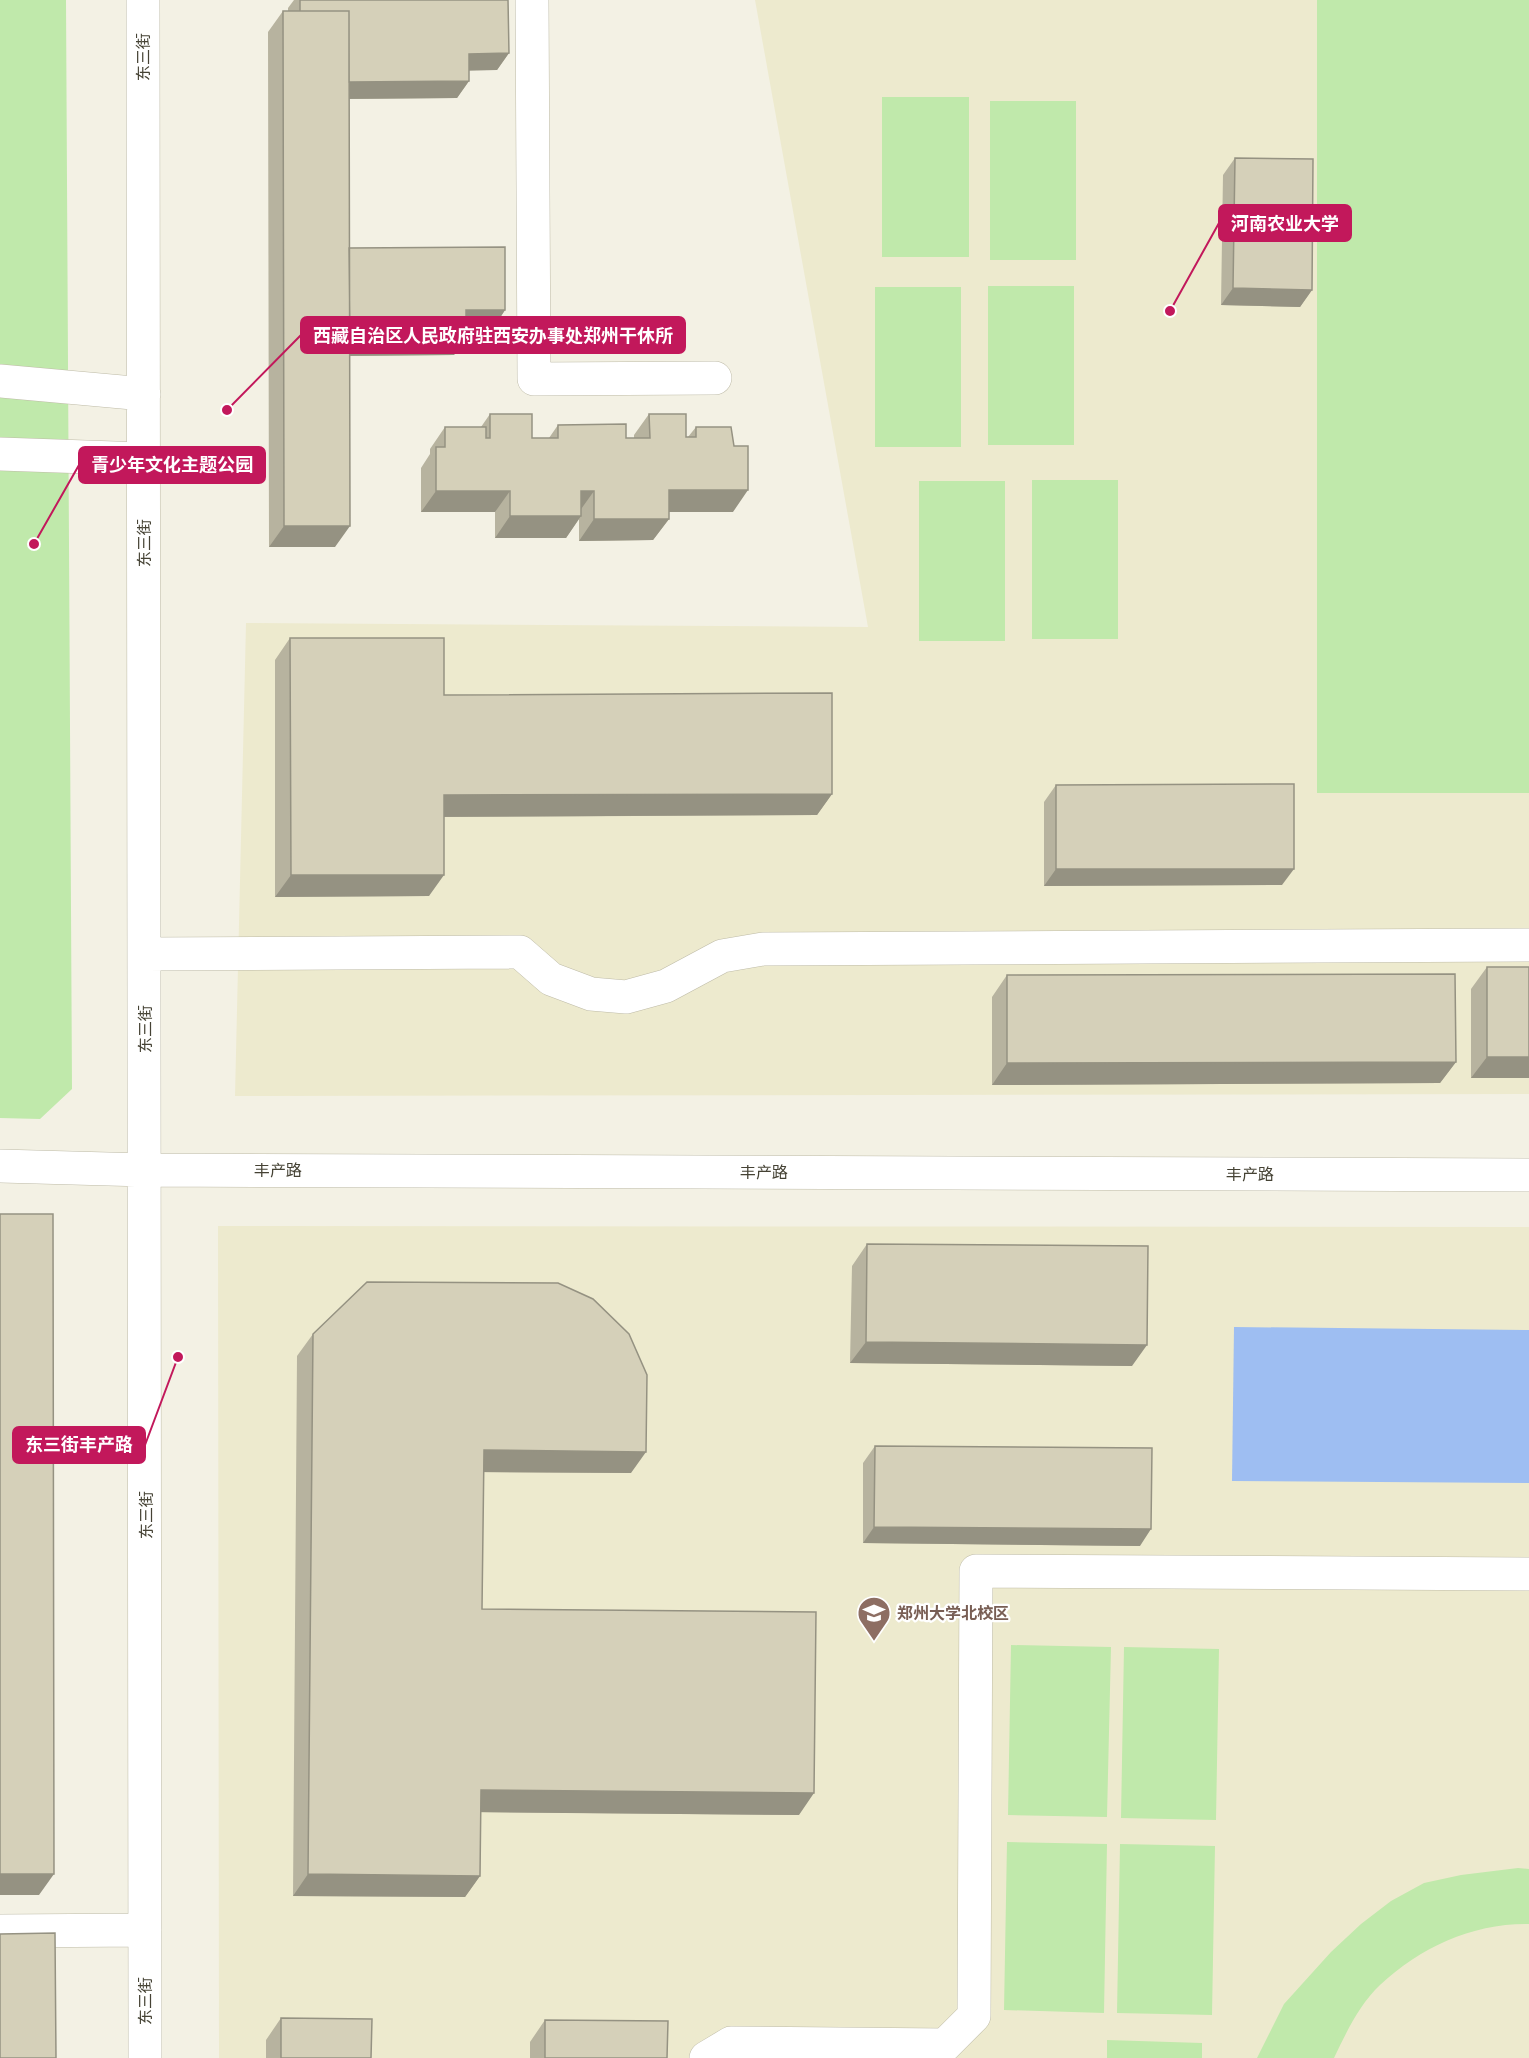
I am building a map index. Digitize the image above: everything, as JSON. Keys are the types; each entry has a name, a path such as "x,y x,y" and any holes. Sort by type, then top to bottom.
{"street":[{"name":"东三街","path":"143,0 146,1170 145,2058"},
{"path":"532,0 534,379 715,378"},
{"path":"0,381 144,394"},
{"path":"0,454 144,459"},
{"path":"145,954 520,952 550,979 591,994 626,997 666,986 722,956 763,949 1529,945"},
{"name":"丰产路","path":"0,1166 146,1170 1529,1175"},
{"path":"706,2058 731,2043 945,2045 974,2016 976,1571 1529,1574"},
{"path":"0,1931 145,1930"}],"shaded area":[{"path":"755,0 1529,0 1529,1094 235,1096 246,623 868,627"},
{"name":"郑州大学北校区","path":"218,1226 1529,1227 1529,2058 219,2058"}],"green space":[{"path":"0,0 66,0 72,1089 40,1119 0,1118"},
{"path":"1317,0 1529,0 1529,793 1317,793"},
{"path":"882,97 969,97 969,257 882,257"},
{"path":"990,101 1076,101 1076,260 990,260"},
{"path":"988,286 1074,286 1074,445 988,445"},
{"path":"875,287 961,287 961,447 875,447"},
{"path":"1032,480 1118,480 1118,639 1032,639"},
{"path":"919,481 1005,481 1005,641 919,641"},
{"path":"1011,1645 1111,1647 1107,1817 1008,1815"},
{"path":"1124,1647 1219,1649 1216,1820 1121,1818"},
{"path":"1007,1842 1107,1844 1104,2013 1004,2010"},
{"path":"1120,1844 1215,1846 1212,2015 1117,2013"},
{"path":"1518,1868 1529,1869 1529,1924 1508,1925 1468,1933 1413,1959 1372,1993 1354,2020 1334,2058 1257,2058 1284,2004 1331,1952 1361,1924 1391,1901 1424,1883 1461,1875"},
{"path":"1107,2040 1202,2043 1202,2058 1107,2058"}],"water":[{"path":"1234,1327 1529,1330 1529,1483 1232,1481"}],"building":[{"path":"300,0 508,0 509,53 469,54 469,81 349,82 349,11 300,11"},
{"path":"283,11 349,11 350,526 284,526"},
{"path":"1235,158 1313,159 1312,290 1233,288"},
{"path":"505,247 505,310 466,310 466,338 350,339 349,248"},
{"path":"490,414 532,414 532,438 558,438 558,425 626,424 626,438 650,438 649,414 686,414 686,437 696,437 696,427 731,427 734,446 748,446 748,490 669,490 669,519 594,519 594,491 581,491 581,516 510,516 510,491 436,491 436,447 445,447 445,427 486,427 486,438 490,438"},
{"path":"290,638 444,638 444,695 832,693 832,794 444,795 444,875 291,875"},
{"path":"1294,784 1294,869 1056,869 1056,785"},
{"path":"1487,967 1529,967 1529,1057 1487,1057"},
{"path":"1455,974 1456,1062 1007,1063 1007,975"},
{"path":"0,1214 53,1214 54,1874 0,1874"},
{"path":"867,1244 1148,1246 1147,1345 866,1342"},
{"path":"367,1282 558,1283 593,1299 629,1334 647,1375 646,1452 484,1450 482,1609 816,1612 814,1793 481,1790 480,1876 308,1874 313,1334"},
{"path":"875,1446 1152,1448 1151,1529 874,1527"},
{"path":"55,1933 56,2058 0,2058 0,1934"},
{"path":"281,2018 372,2019 371,2058 281,2058"},
{"path":"545,2020 668,2021 667,2058 545,2058"}],"place":[{"name":"河南农业大学","path":"1170,311"},
{"name":"西藏自治区人民政府驻西安办事处郑州干休所","path":"227,410"},
{"name":"青少年文化主题公园","path":"34,544"},
{"name":"东三街丰产路","path":"178,1357"},
{"name":"郑州大学北校区","path":"874,1642"}]}
